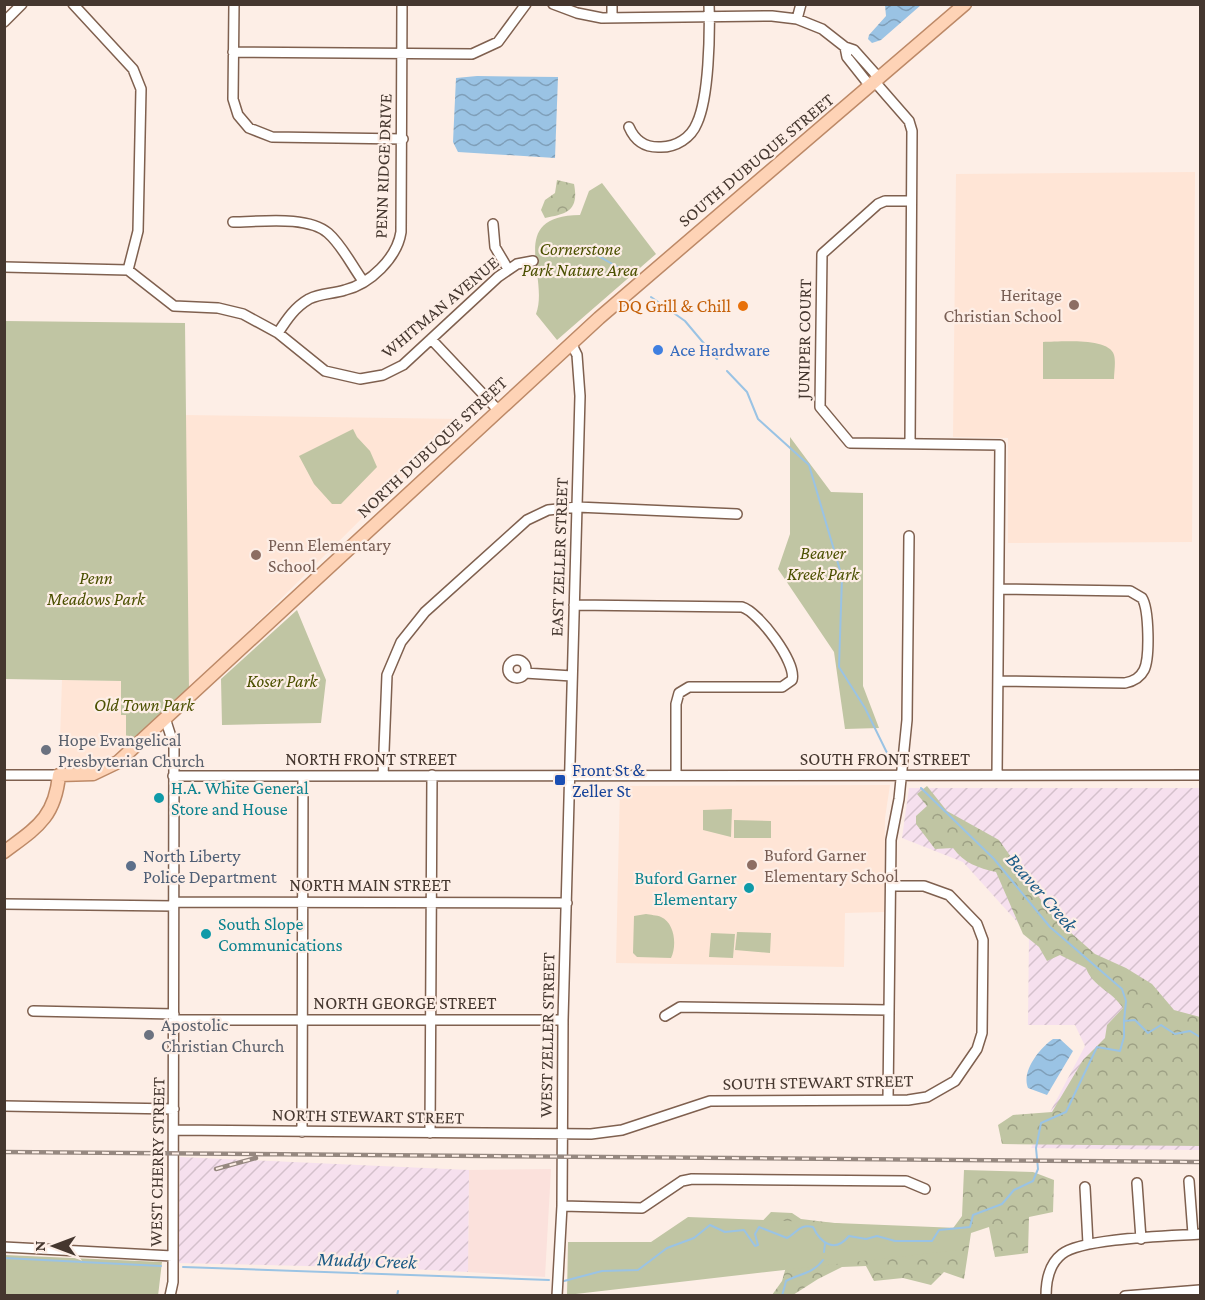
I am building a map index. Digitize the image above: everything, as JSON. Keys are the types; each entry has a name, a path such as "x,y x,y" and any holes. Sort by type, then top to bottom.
{"main road":[{"name":"SOUTH DUBUQUE STREET","path":"571,343 965,4"},
{"name":"NORTH DUBUQUE STREET","path":"59,775 100,772 118,762 571,343"},
{"path":"4,852 50,813 56,797 59,775"}],"street":[{"path":"4,22 22,4"},
{"path":"4,267 128,270 138,231 141,89 132,69 73,4"},
{"path":"234,4 235,108 243,122 257,133 273,137 403,139"},
{"name":"PENN RIDGE DRIVE","path":"278,333 294,310 309,299 347,290 363,282 387,261 398,244 401,232 403,139 402,4"},
{"path":"233,52 472,54 483,51 498,42 526,4"},
{"path":"553,4 583,15 612,18 772,16 797,19 822,29 845,47 847,57 875,82 911,126 910,444"},
{"path":"612,4 612,18"},
{"path":"628,127 633,138 651,147 671,146 690,135 701,112 709,4"},
{"path":"797,19 801,4"},
{"name":"JUNIPER COURT","path":"911,201 885,201 878,204 822,254 821,410 848,442 1000,445 999,589"},
{"path":"233,222 304,222 320,227 334,240 363,282"},
{"path":"493,224 495,247 508,269"},
{"name":"WHITMAN AVENUE","path":"128,270 174,306 230,311 255,319 278,333 325,371 360,379 392,371 508,269 533,261"},
{"path":"431,339 498,410"},
{"name":"EAST ZELLER STREET","path":"569,775 580,396 577,355 571,343"},
{"path":"383,776 387,675 392,659 408,630 444,594 527,520 548,510 577,507 737,514"},
{"path":"888,1100 891,840 900,799 900,774 907,720 909,536"},
{"path":"998,681 1125,682 1135,680 1145,668 1147,614 1142,598 1130,591 999,589 998,681 998,775"},
{"path":"574,605 742,607 761,619 791,665 792,680 782,687 689,687 679,693 676,705 676,774"},
{"path":"525,673 572,676"},
{"name":"WEST CHERRY STREET","path":"165,718 174,746 174,1130 170,1296"},
{"path":"4,775 59,775"},
{"path":"430,1133 432,775"},
{"name":"NORTH FRONT STREET","path":"173,776 569,775"},
{"name":"SOUTH FRONT STREET","path":"569,775 1200,775"},
{"name":"WEST ZELLER STREET","path":"557,1296 562,1206 563,1020 569,775"},
{"path":"302,1132 303,776"},
{"name":"SOUTH STEWART STREET","path":"562,1134 622,1130 710,1101 888,1100 927,1097 955,1081 977,1049 982,1033 982,940 977,924 949,895 924,886 892,886"},
{"name":"NORTH MAIN STREET","path":"4,904 303,901 567,903"},
{"path":"665,1016 680,1007 890,1010"},
{"name":"NORTH GEORGE STREET","path":"33,1011 302,1020 563,1020"},
{"path":"4,1106 174,1109"},
{"name":"NORTH STEWART STREET","path":"174,1130 562,1134"},
{"path":"562,1206 642,1208 682,1181 692,1179 906,1180 925,1190"},
{"path":"1046,1296 1048,1275 1057,1258 1070,1249 1088,1244 1197,1234 1189,1181"},
{"path":"1137,1182 1141,1239"},
{"path":"1085,1187 1088,1244"},
{"path":"4,1247 172,1256"},
{"path":"1125,1296 1200,1290"}],"shaded area":[{"name":"Heritage Christian School","path":"1195,172 1192,542 1008,543 1008,438 953,437 956,174"},
{"name":"Penn Elementary School","path":"184,415 462,419 189,690"},
{"path":"62,680 121,681 121,714 126,715 126,735 133,743 117,757 97,768 59,771"},
{"name":"Buford Garner Elementary School","path":"890,785 885,818 884,912 845,913 844,967 616,963 620,786"},
{"path":"909,788 1200,788 1200,1150 1031,1148 1085,1046 1075,1025 1028,1025 1029,935 963,862 902,838"},
{"path":"180,1157 469,1170 468,1272 178,1263"},
{"path":"551,1169 545,1277 468,1272 469,1170"}],"green space":[{"path":"557,180 574,184 575,200 566,212 545,218 541,210 545,200 555,193"},
{"name":"Cornerstone Park Nature Area","path":"602,183 656,254 557,340 536,314 539,299 535,251 537,237 543,226 557,218 580,215 589,191"},
{"name":"Penn Meadows Park","path":"5,321 185,323 189,690 133,743 126,735 126,715 121,715 121,681 5,679"},
{"path":"1071,341 1103,345 1114,355 1114,379 1043,379 1043,342"},
{"path":"353,429 370,451 377,467 341,504 332,504 314,484 299,456"},
{"name":"Beaver Kreek Park","path":"790,437 831,492 863,493 863,686 879,728 845,729 834,652 778,569 790,534"},
{"name":"Koser Park","path":"297,610 326,680 321,723 222,725 221,679"},
{"path":"927,786 947,811 999,840 1053,917 1095,954 1126,968 1152,984 1174,1010 1200,1017 1200,1146 1002,1144 998,1125 1013,1115 1052,1112 1083,1060 1105,1038 1107,1025 1123,1008 1093,980 1086,968 1060,955 1047,961 1039,947 1023,934 996,872 972,864 962,858 953,848 935,849 916,824 916,816 927,806 917,794"},
{"path":"732,809 731,837 703,830 703,810"},
{"path":"734,820 771,821 771,838 734,838"},
{"path":"646,914 661,917 672,929 674,941 671,958 637,957 633,953 634,916"},
{"path":"737,932 771,933 770,953 735,950"},
{"path":"711,933 735,934 733,958 709,957"},
{"path":"964,1170 1033,1172 1054,1180 1053,1212 1029,1217 1028,1253 995,1257 989,1227 971,1233 964,1279 944,1272 931,1285 903,1278 874,1281 866,1266 842,1267 793,1295 772,1295 782,1281 788,1260 756,1228 771,1212 792,1213 801,1219 859,1226 951,1231 962,1216"},
{"path":"688,1217 958,1228 958,1250 567,1295 568,1242 651,1242"},
{"path":"5,1255 162,1262 158,1296 5,1295"}],"water":[{"path":"885,5 921,5 881,40 872,43 868,39 869,35 886,16"},
{"path":"558,77 555,158 458,152 453,142 456,78"},
{"path":"1053,1039 1060,1039 1073,1051 1047,1095 1028,1088 1027,1074 1038,1054"}],"waterway":[{"name":"Beaver Creek","path":"559,252 593,253 623,270"},
{"name":"Beaver Creek","path":"651,297 685,321 717,359"},
{"name":"Beaver Creek","path":"727,371 747,392 758,419 809,465 842,577 839,667 865,708 891,761"},
{"name":"Beaver Creek","path":"921,788 994,859 1050,927 1122,989 1126,1001 1124,1021"},
{"name":"Muddy Creek","path":"564,1281 602,1271 638,1270 667,1248 694,1238 710,1225 725,1232 744,1230 755,1246 758,1245 755,1234 759,1227 787,1238 802,1228 813,1227 824,1242 834,1245 849,1236 866,1239 877,1236 895,1241 932,1241 939,1230 970,1227 973,1215 1002,1204 1014,1190 1033,1181 1038,1169 1036,1148 1041,1123 1066,1112 1097,1047 1120,1051 1124,1037 1124,1021 1135,1020 1148,1033 1161,1025 1175,1034 1190,1031 1200,1037"},
{"path":"824,1252 825,1244"},
{"name":"Muddy Creek","path":"4,1258 161,1266"},
{"path":"782,1296 786,1281 811,1271 823,1260"},
{"name":"Muddy Creek","path":"183,1267 549,1280"},
{"path":"397,1296 398,1291"}],"railway":[{"path":"4,1152 1200,1162"},
{"path":"216,1169 256,1158"}],"place":[{"name":"Heritage Christian School","path":"1074,305"},
{"name":"DQ Grill & Chill","path":"743,306"},
{"name":"Ace Hardware","path":"658,350"},
{"name":"Penn Elementary School","path":"256,555"},
{"name":"Hope Evangelical Presbyterian Church","path":"46,750"},
{"name":"Front St & Zeller St","path":"560,780"},
{"name":"H.A. White General Store and House","path":"159,798"},
{"name":"Buford Garner Elementary School","path":"752,865"},
{"name":"North Liberty Police Department","path":"131,866"},
{"name":"Buford Garner Elementary","path":"749,888"},
{"name":"South Slope Communications","path":"206,934"},
{"name":"Apostolic Christian Church","path":"149,1035"}],"park label":[{"name":"Old Town Park","path":"144,705"}]}
